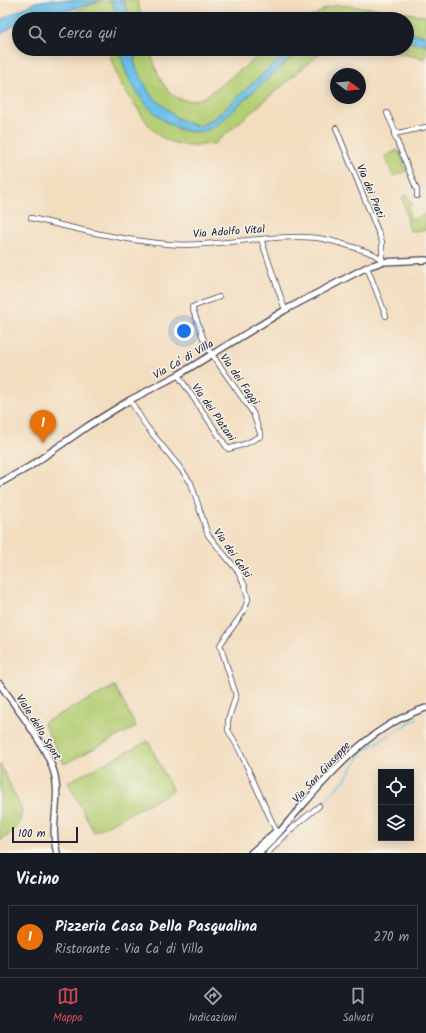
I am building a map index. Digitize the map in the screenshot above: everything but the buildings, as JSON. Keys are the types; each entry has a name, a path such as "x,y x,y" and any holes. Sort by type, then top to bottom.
{"street":[{"path":"387,113 417,190 417,196"},
{"path":"396,133 426,127"},
{"name":"Via dei Prati","path":"336,128 380,234 383,249 382,262"},
{"name":"Via Adolfo Vital","path":"30,218 80,230 169,244 292,237 329,240 377,256 382,262"},
{"path":"261,239 285,310"},
{"path":"382,262 426,260"},
{"name":"Via Ca' di Villa","path":"0,483 12,478 88,426 130,400 178,375 285,310 367,267 382,262"},
{"path":"367,267 386,316"},
{"name":"Via dei Faggi","path":"219,297 192,307 206,346 253,413 261,436"},
{"name":"Via dei Platani","path":"178,375 228,449 245,444 261,436"},
{"name":"Via dei Gelsi","path":"130,400 146,426 191,483 208,535 237,570 245,586 248,599 244,611 220,645 236,695 228,721 228,730 239,748 277,833"},
{"name":"Viale dello Sport","path":"0,684 44,750 54,770 57,791 54,832 57,853"},
{"name":"Via San Giuseppe","path":"259,853 339,764 360,745 385,727 426,708"},
{"path":"268,853 290,830 298,825 315,808 319,806"},
{"name":"Via San Giuseppe","path":"251,853 277,833"}],"green space":[{"path":"102,0 112,2 116,12 76,12"},
{"path":"123,0 137,0 140,12 127,12"},
{"path":"337,5 400,12 320,12"},
{"path":"414,14 426,16 426,36 414,33"},
{"path":"414,43 426,44 426,59 412,56 414,56"},
{"path":"110,56 121,56 146,103 167,123 178,129 218,124 292,56 317,56 214,144 187,146 169,141 158,135 150,127 120,83"},
{"path":"136,56 152,56 161,80 167,89 174,96 183,100 193,100 205,97 259,56 283,56 220,114 202,125 197,126 186,123 176,117 157,102 140,80 134,60"},
{"path":"398,150 407,171 393,176 385,156"},
{"path":"407,195 412,205 408,207 411,220 426,214 426,230 410,231 402,197"},
{"path":"115,686 136,727 64,764 43,723"},
{"path":"148,741 173,791 94,832 68,782"},
{"path":"0,764 22,810 18,824 0,841"}],"water":[{"path":"49,0 102,0 71,10 16,12 36,2"},
{"path":"109,0 123,0 127,12 116,12 112,2"},
{"path":"12,14 12,27 0,35 0,20"},
{"path":"414,33 426,36 426,44 414,43"},
{"path":"122,56 135,56 134,60 136,68 150,94 177,118 190,124 200,126 216,117 282,56 292,56 218,124 202,131 186,131 170,124 154,113 141,98 131,82 124,65"}],"waterway":[{"path":"321,805 345,779 363,751 417,718"},
{"path":"283,841 307,819"}],"place":[{"name":"Pizzeria Casa Della Pasqualina","path":"43,443"}]}
